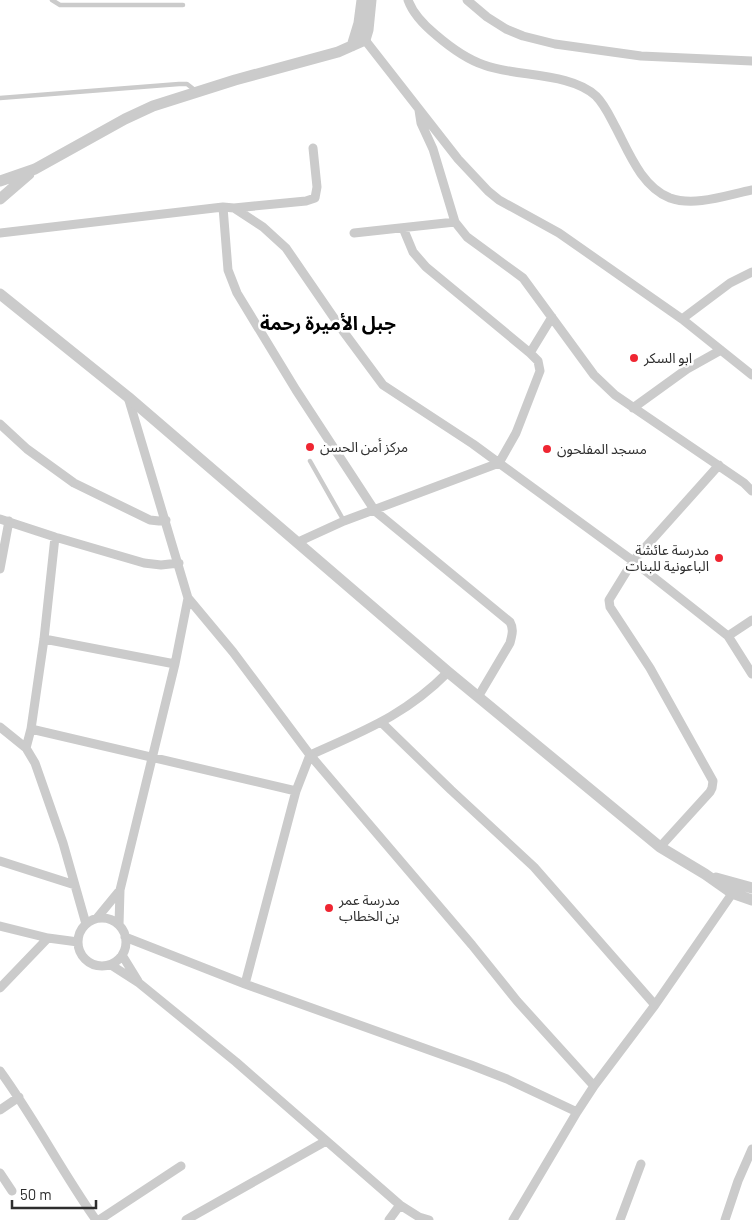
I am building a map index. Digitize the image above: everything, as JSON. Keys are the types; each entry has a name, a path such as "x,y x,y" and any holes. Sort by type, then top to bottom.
{"street":[{"path":"362,0 361,37 458,159 488,191 499,200 558,233 682,319 752,375"},
{"path":"0,181 35,169 125,119 153,106 338,52 352,46 368,30 371,0"},
{"path":"408,0 427,28 465,56 484,66 577,84 596,96 606,109 642,176 658,192 671,198 695,201 752,190"},
{"path":"467,0 487,17 506,29 523,36 555,44 641,56 752,61"},
{"path":"418,107 421,124 433,149 455,222 466,237 523,278 594,375 610,391 744,483 752,491"},
{"path":"0,233 223,207 234,208 306,201 315,198 317,188 313,148"},
{"path":"0,198 35,169"},
{"path":"223,207 228,270 237,293 296,390 375,511 510,622 513,627 510,643 478,697"},
{"path":"234,208 263,228 286,248 383,385 473,444 633,561 728,636 752,674"},
{"path":"354,234 455,222"},
{"path":"298,542 344,521 499,463 516,433 540,371 538,361 530,353 426,267 413,252 403,228"},
{"path":"682,319 730,283 752,272"},
{"path":"0,294 128,397 448,672 660,847 752,900"},
{"path":"530,353 552,317"},
{"path":"633,408 687,369 722,350"},
{"path":"128,397 188,598 233,652 310,755 466,937 518,1001 594,1086"},
{"path":"0,424 27,449 74,483 150,520 159,522 166,520"},
{"path":"660,847 710,792 713,785 711,778 650,668 609,603 611,593 633,561 718,465"},
{"path":"0,569 5,520 144,564 179,563"},
{"path":"26,748 31,729 44,640 55,537"},
{"path":"119,925 120,890 175,664 188,598"},
{"path":"728,636 752,620"},
{"path":"44,640 175,664"},
{"path":"245,984 296,791 310,755 382,723 424,694 448,672"},
{"path":"382,723 534,867 656,1005"},
{"path":"0,727 26,748 35,763 86,924"},
{"path":"31,729 296,791"},
{"path":"0,861 75,885"},
{"path":"735,889 752,888"},
{"path":"513,1220 594,1086 656,1005 735,889"},
{"path":"97,918 109,919 119,925 126,937 126,946 122,955 117,962 111,965 92,964 84,959 79,951 78,942 80,932 86,924 97,918 120,890"},
{"path":"0,926 48,938 78,942"},
{"path":"126,937 245,984 471,1064 577,1112"},
{"path":"0,988 48,938"},
{"path":"122,955 139,983"},
{"path":"111,965 139,983 236,1062 400,1205 419,1217 428,1220"},
{"path":"0,1071 19,1097 82,1199 98,1220 181,1166"},
{"path":"0,1110 19,1097"},
{"path":"186,1220 326,1141"},
{"path":"725,1220 738,1181 752,1149"},
{"path":"620,1220 641,1164"},
{"path":"0,1173 12,1191"},
{"path":"389,1220 400,1205"}],"lane":[{"path":"52,0 60,5 183,5"},
{"path":"0,98 179,84 187,84 197,92"},
{"path":"310,462 344,521"}],"place":[{"name":"ابو السكر","path":"634,358"},
{"name":"مركز أمن الحسن","path":"310,447"},
{"name":"مسجد المفلحون","path":"547,449"},
{"name":"مدرسة عائشة الباعونية للبنات","path":"719,558"},
{"name":"مدرسة عمر بن الخطاب","path":"329,908"}],"district":[{"name":"جبل الأميرة رحمة","path":"328,323"}]}
